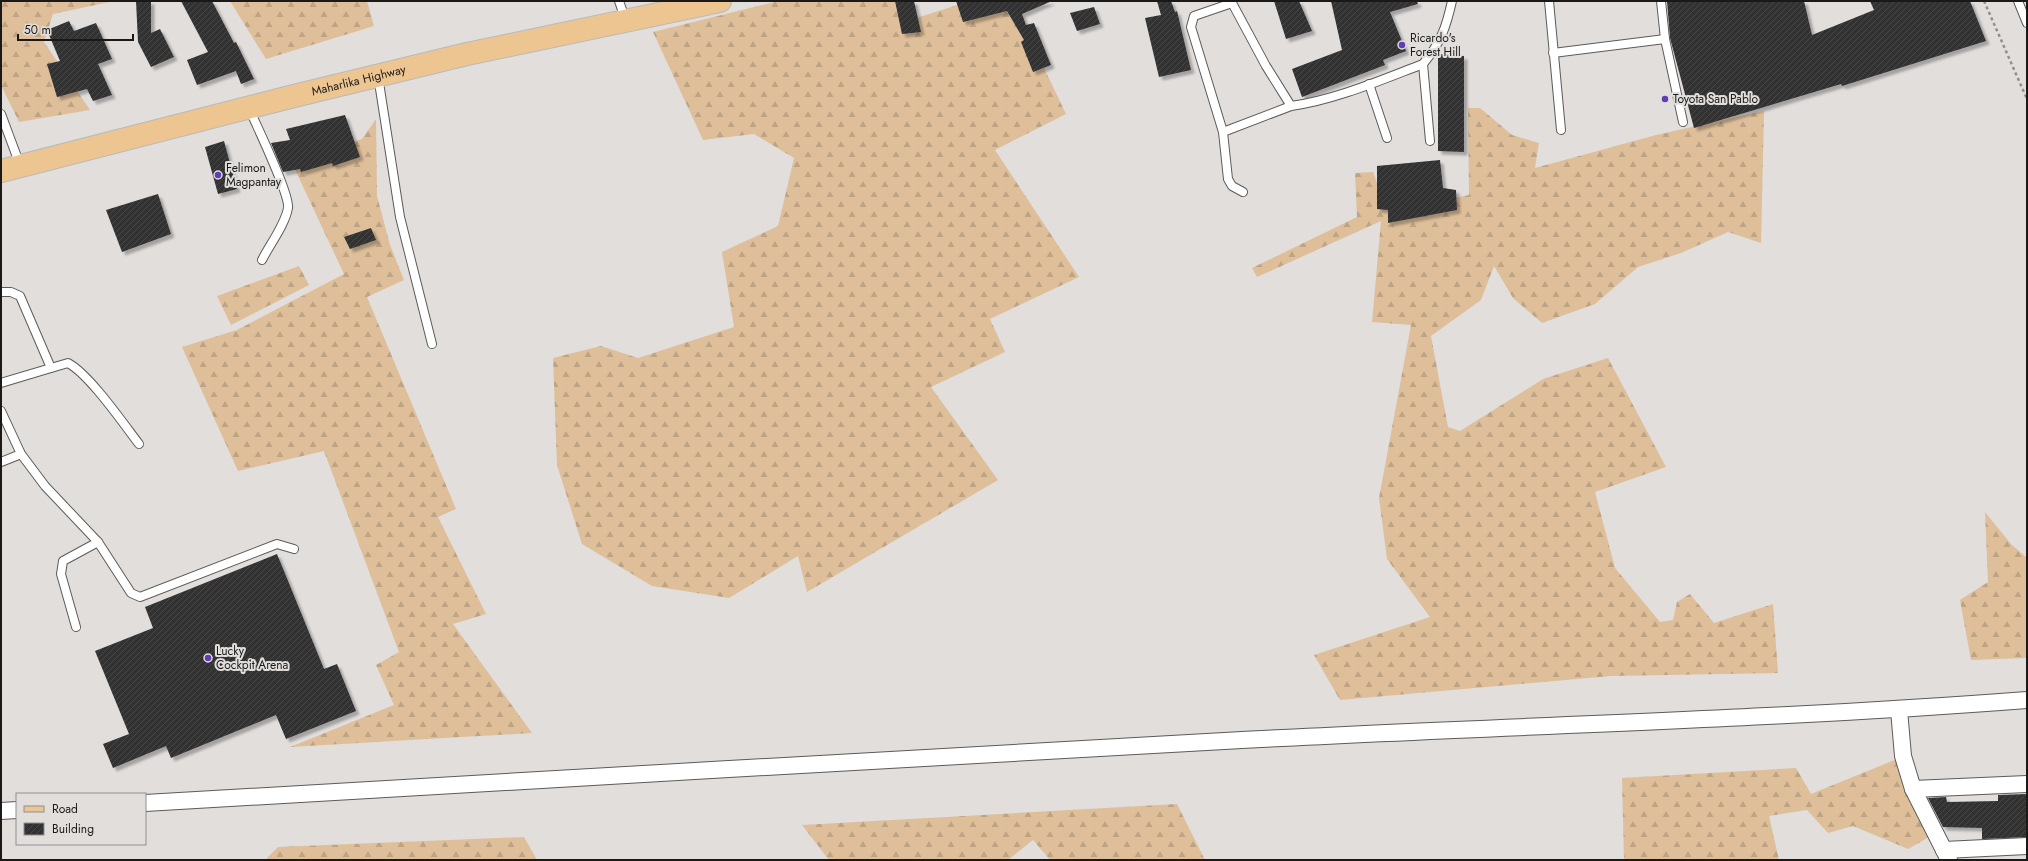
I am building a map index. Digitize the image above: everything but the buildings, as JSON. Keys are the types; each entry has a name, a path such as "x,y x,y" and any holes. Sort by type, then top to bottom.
{"main road":[{"name":"Maharlika Highway","path":"11,169 378,75 467,54 720,1"}],"street":[{"path":"146,803 544,782 1065,749 1414,731 1899,710 2027,700"},
{"path":"1899,710 1903,756 1913,789 1947,855 2027,846"},
{"path":"1913,789 2027,784"},
{"path":"1,811 16,810"}],"lane":[{"path":"619,1 626,21"},
{"path":"1222,132 1291,106 1304,104 1369,84 1423,64 1438,46 1448,19 1452,1"},
{"path":"1549,1 1561,130"},
{"path":"1661,1 1665,39 1683,122"},
{"path":"2018,1 2027,23"},
{"path":"1243,192 1232,186 1228,179 1222,132 1191,27 1194,16 1231,2 1266,66 1291,106"},
{"path":"1553,53 1665,39"},
{"path":"1423,64 1430,141"},
{"path":"378,75 400,217 432,344"},
{"path":"1369,84 1388,138"},
{"path":"249,108 279,177 288,207 281,224 262,260"},
{"path":"1,114 11,169"},
{"path":"1,292 11,292 20,296 51,368"},
{"path":"1,383 68,363 74,366 99,393 139,444"},
{"path":"1,411 21,454 45,486 98,542 123,584 131,593 140,597 277,544 294,549"},
{"path":"1,462 21,454"},
{"path":"76,627 61,574 63,561 98,542"}],"path":[{"path":"1984,1 2027,99"}],"green space":[{"path":"1,1 114,1 53,14 44,42 90,110 19,122 1,85"},
{"path":"230,1 367,1 374,26 266,59"},
{"path":"778,1 900,1 907,21 970,1 1012,1 1066,114 995,150 1079,277 990,319 1005,352 931,387 998,480 807,592 798,556 729,598 652,586 582,544 557,465 553,358 601,346 638,358 734,327 722,252 778,226 794,158 754,134 703,140 653,32"},
{"path":"1468,108 1480,108 1512,135 1539,143 1535,168 1656,135 1764,111 1761,243 1728,232 1681,253 1638,267 1595,304 1542,323 1513,298 1494,266 1481,300 1431,336 1448,427 1460,431 1543,379 1608,358 1666,467 1595,492 1615,568 1660,622 1673,620 1677,602 1690,594 1714,623 1773,604 1778,673 1611,676 1340,700 1314,655 1430,617 1387,559 1379,498 1411,325 1372,322 1381,221 1257,277 1252,268 1357,217 1355,173 1373,172 1382,196 1392,211 1469,195"},
{"path":"376,119 377,196 390,245 404,280 367,297 456,509 438,517 486,614 453,624 532,733 290,747 394,705 376,665 399,652 324,451 238,471 182,347 237,330 344,274 291,161 362,139"},
{"path":"299,266 309,285 231,325 217,296"},
{"path":"1985,512 2011,544 2027,558 2027,658 1971,660 1960,600 1988,582"},
{"path":"1897,759 1936,833 1908,849 1853,826 1828,833 1807,810 1769,816 1779,860 1624,860 1622,778 1796,768 1811,794"},
{"path":"1177,804 1205,860 1050,860 1033,840 1008,860 829,860 802,825"},
{"path":"524,837 537,860 265,860 278,847"}],"place":[{"name":"Ricardo's Forest Hill","path":"1402,45"},
{"name":"Toyota San Pablo","path":"1665,99"},
{"name":"Felimon Magpantay","path":"218,175"},
{"name":"Lucky Cockpit Arena","path":"208,658"}]}
